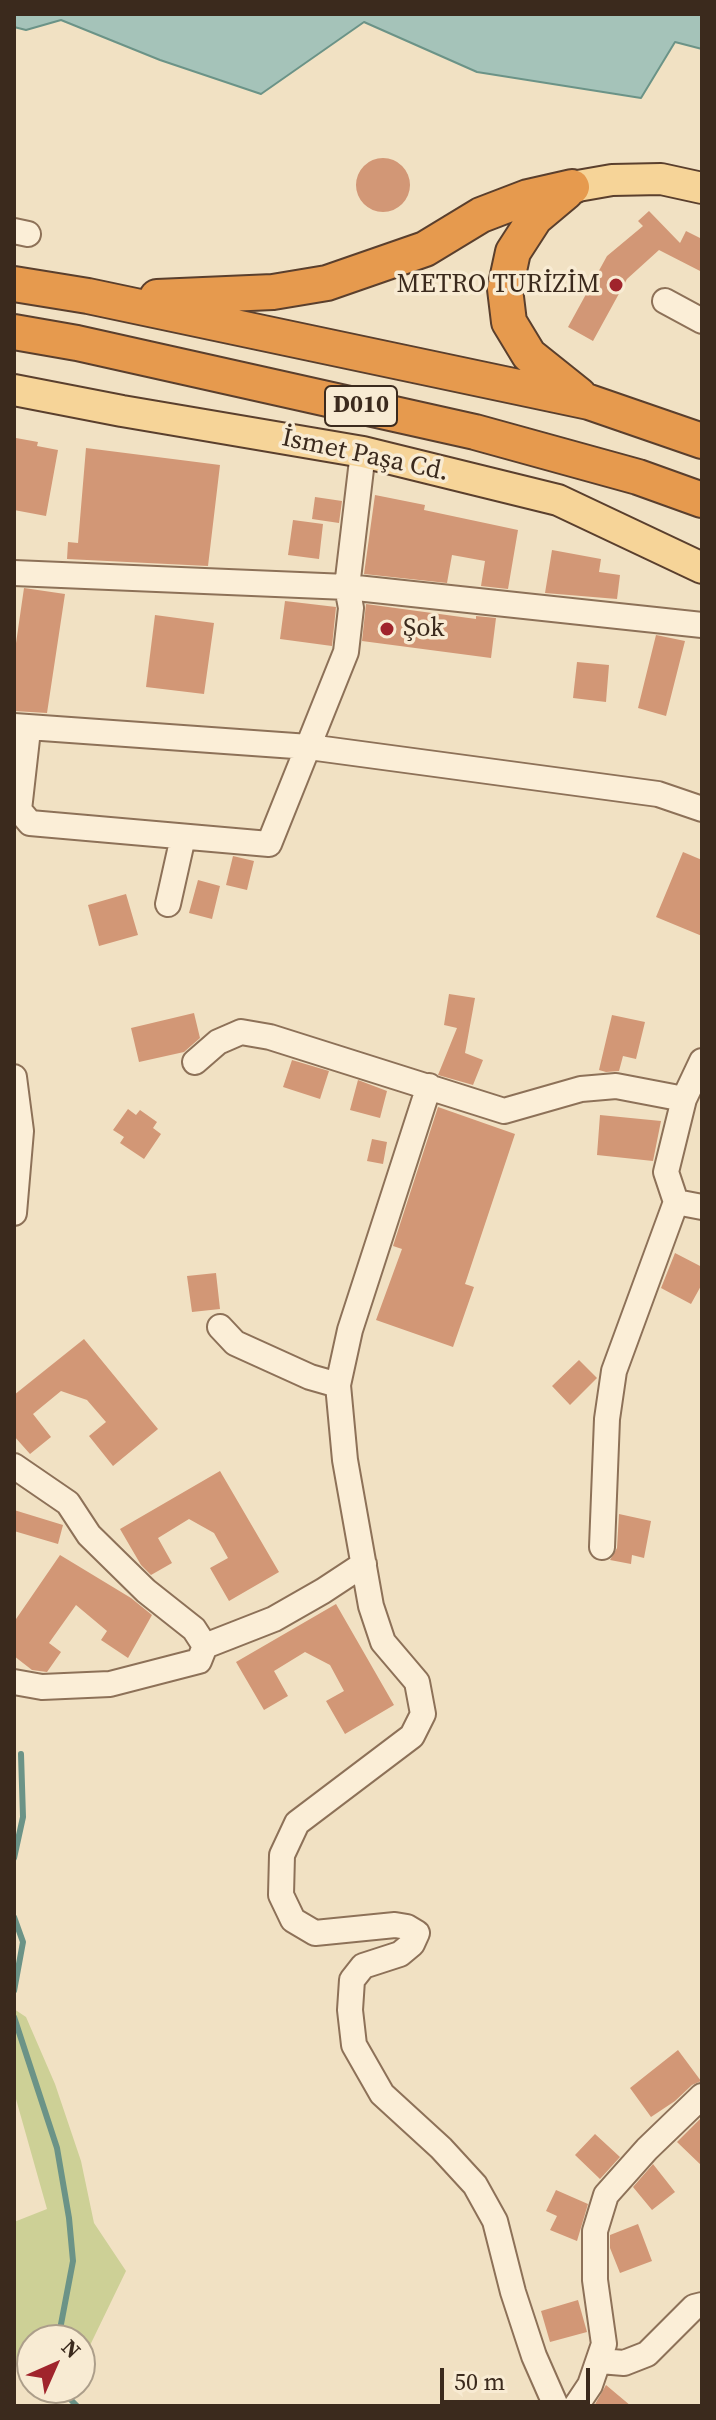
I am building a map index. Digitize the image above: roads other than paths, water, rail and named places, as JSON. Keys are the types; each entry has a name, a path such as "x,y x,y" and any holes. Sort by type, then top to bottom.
{"highway":[{"path":"88,296 168,297 258,293 327,283 425,249 481,215 528,197 572,187"},
{"path":"572,187 535,218 520,240 513,252 505,289 509,322 529,355 589,402"},
{"name":"D010","path":"14,284 88,296 589,402 702,441"},
{"name":"D010","path":"14,332 77,343 475,432 638,477 702,500"}],"main road":[{"path":"572,187 612,180 661,179 702,188"},
{"name":"İsmet Paşa Cd.","path":"14,390 363,452 558,500 702,568"}],"street":[{"path":"665,301 702,321"},
{"path":"17,726 27,739 17,821 269,844 346,652 351,608 347,587 363,452"},
{"path":"14,575 347,587 702,625"},
{"path":"17,726 309,747 658,794 702,809"},
{"path":"168,904 183,837"},
{"path":"195,1062 218,1042 241,1032 270,1037 504,1111 581,1089 616,1086 684,1099"},
{"path":"602,1547 607,1419 614,1371 676,1202 666,1172 684,1099 702,1061"},
{"path":"14,1077 21,1131 14,1213"},
{"path":"429,1086 350,1330 338,1385 345,1460 371,1606 383,1642 417,1682 423,1714 412,1736 297,1823 282,1855 281,1895 293,1920 315,1933 395,1925 417,1933 412,1944 400,1954 363,1966 352,1980 350,2010 354,2045 382,2094 441,2148 475,2185 495,2221 513,2292 534,2356 556,2406"},
{"path":"676,1202 702,1207"},
{"path":"220,1327 235,1343 310,1377 338,1385"},
{"path":"14,1466 68,1503 89,1535 146,1591 194,1629 205,1646"},
{"path":"14,1682 42,1687 110,1684 178,1669 199,1661 205,1646 274,1619 364,1564"},
{"path":"576,2406 590,2385 604,2344 595,2280 595,2231 606,2195 647,2149 702,2096"},
{"path":"600,2361 624,2363 647,2354 694,2307 702,2305"}],"water":[{"path":"14,14 702,14 702,49 675,42 641,98 477,72 364,22 261,94 160,60 61,20 26,30 14,27"}],"waterway":[{"path":"14,1858 23,1817 21,1754"},
{"path":"14,1917 23,1942 14,1991"},
{"path":"14,2017 57,2148 69,2218 73,2261 61,2324"}],"place":[{"name":"METRO TURİZİM","path":"616,285"},
{"name":"Şok","path":"387,629"}]}
